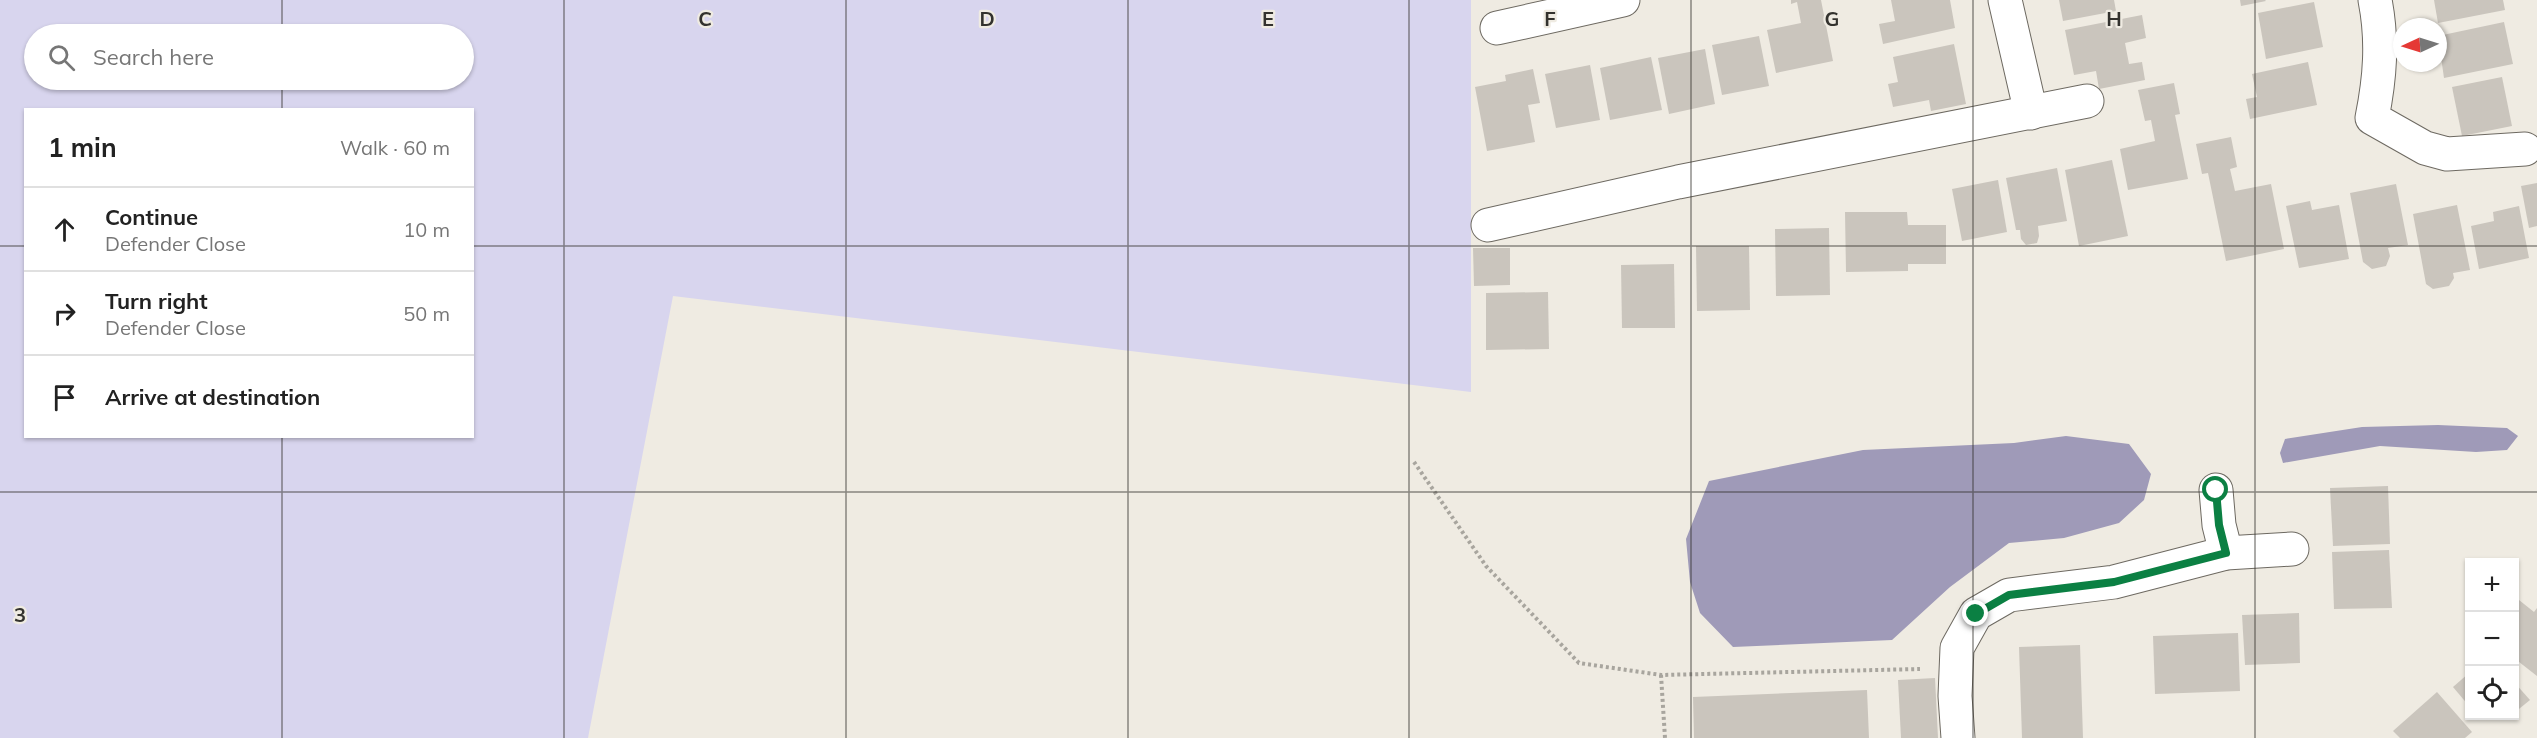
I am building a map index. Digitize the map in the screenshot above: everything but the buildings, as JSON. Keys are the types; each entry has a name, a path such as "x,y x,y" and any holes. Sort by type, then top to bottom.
{"street":[{"path":"1497,28 1623,0"},
{"path":"2005,0 2031,113"},
{"path":"2375,0 2380,28 2381,59 2372,118 2425,148 2447,154 2525,149"},
{"path":"1488,225 1678,182 2087,101"},
{"path":"2216,490 2219,525 2226,553"},
{"path":"1958,738 1957,648 1976,614 2009,595 2114,582 2226,553 2292,549"}],"path":[{"path":"1414,462 1486,566 1579,663 1661,675 1957,668"},
{"path":"1661,675 1665,738"}],"shaded area":[{"path":"0,0 1471,0 1471,392 673,296 588,738 0,738"},
{"path":"2438,425 2507,428 2518,436 2507,450 2476,452 2380,446 2283,463 2280,453 2285,439 2362,427"},
{"path":"2066,436 2129,444 2151,474 2144,500 2119,523 2064,538 2009,543 1950,587 1892,640 1733,647 1700,613 1690,582 1686,539 1709,481 1863,450 2014,443"}],"route":[{"path":"1976,614 2009,595 2114,582 2226,553 2219,525 2216,490"}]}
